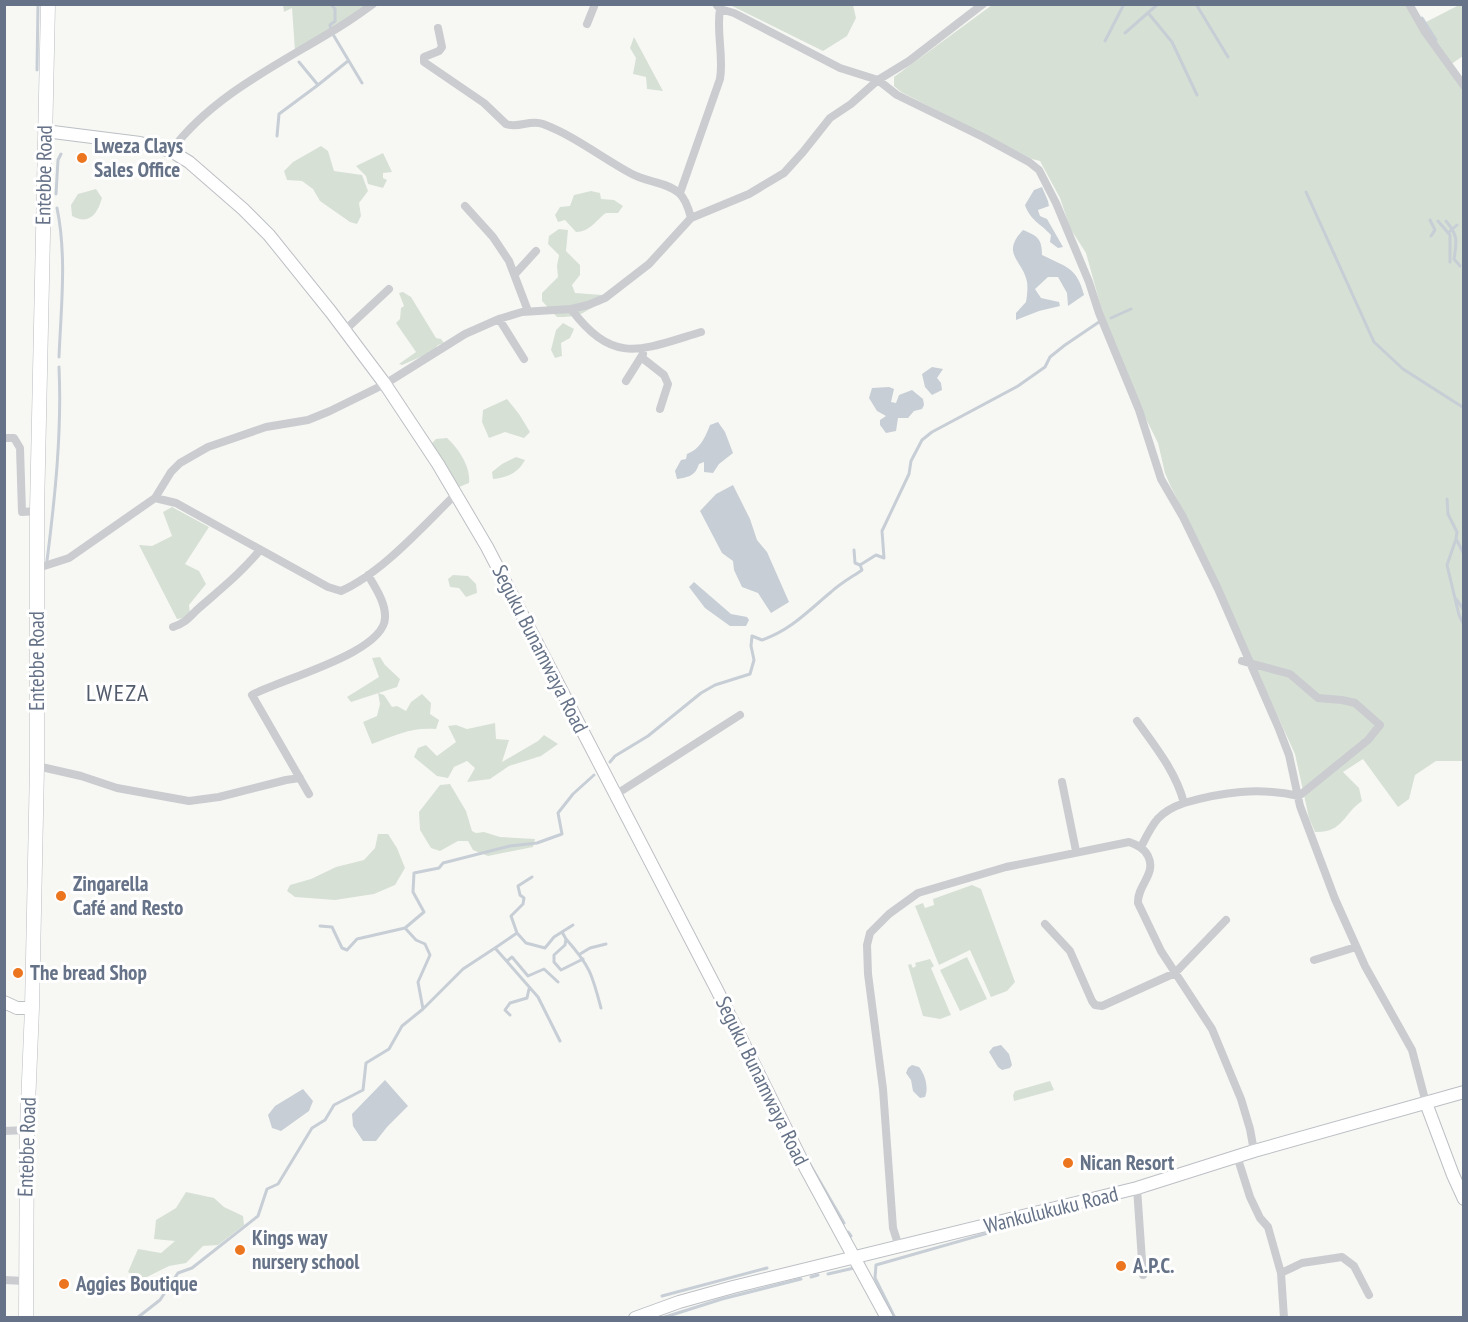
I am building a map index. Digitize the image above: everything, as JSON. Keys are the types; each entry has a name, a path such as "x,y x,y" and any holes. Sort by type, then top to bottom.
{"main road":[{"name":"Entebbe Road","path":"26,1317 27,1130 37,766 37,511 48,4"},
{"name":"Seguku Bunamwaya Road","path":"45,131 140,143 171,151 189,162 269,235 385,384 438,464 487,547 722,1000 806,1168 888,1317"},
{"path":"4,1002 17,1008 32,1008"},
{"name":"Wankulukuku Road","path":"636,1317 733,1287 1137,1188 1254,1151 1464,1092"},
{"path":"1426,1104 1452,1175 1464,1199"}],"street":[{"path":"171,151 194,123 225,99 373,4"},
{"path":"587,24 595,4"},
{"path":"38,568 69,558 155,498 175,467 208,447 266,427 312,419 385,384 465,334 499,319 528,311 571,309 605,298 649,264 691,218 749,194 784,173 830,118 851,104 878,80 909,61 982,4"},
{"path":"1409,4 1425,32 1464,86"},
{"path":"680,193 720,79 718,7 743,17 840,68 878,80 905,99 983,137 1040,170 1089,282 1099,313 1139,410 1161,479 1192,535 1236,629 1245,662 1289,755 1300,806 1335,899 1356,947 1412,1050 1426,1104"},
{"path":"438,28 442,47 439,51 424,57 424,62 484,103 506,124 511,126 526,122 541,123 597,152 634,175 663,184 680,193 686,202 691,218"},
{"path":"465,206 493,237 509,261 528,311"},
{"path":"514,274 536,251"},
{"path":"345,330 389,290"},
{"path":"571,309 598,339 626,350 647,349 701,332"},
{"path":"499,319 524,359"},
{"path":"626,381 647,349"},
{"path":"641,357 663,375 668,384 660,409"},
{"path":"4,438 14,438 20,448 21,512 37,511"},
{"path":"155,498 176,503 336,591 341,591 368,575 455,495"},
{"path":"173,627 192,617 197,609 212,599 245,568 260,550"},
{"path":"309,794 252,694 370,643 384,626 386,616 378,592 368,575"},
{"path":"1245,662 1290,674 1318,698 1342,700 1355,704 1380,725 1368,740 1299,796"},
{"path":"615,795 740,715"},
{"path":"1137,721 1167,763 1184,803"},
{"path":"37,766 81,776 117,788 189,801 219,797 300,778"},
{"path":"1062,782 1076,851"},
{"path":"1142,847 1156,819 1162,813 1184,803 1224,792 1280,792 1299,796"},
{"path":"898,1247 893,1228 883,1089 868,974 867,945 870,933 889,914 918,893 1006,867 1129,842 1142,847 1148,855 1151,868 1138,896 1138,903 1161,951 1216,1038 1241,1099 1254,1151"},
{"path":"1045,924 1070,951 1092,1001 1099,1006 1104,1006 1175,973 1226,920"},
{"path":"1314,960 1356,947"},
{"path":"4,1131 27,1130"},
{"path":"1237,1156 1250,1197 1260,1218 1268,1227 1281,1273 1284,1317"},
{"path":"1137,1188 1143,1275"},
{"path":"1281,1273 1302,1263 1342,1257 1354,1266 1369,1295"},
{"path":"4,1280 25,1281"}],"shaded area":[{"path":"283,5 371,5 295,51 292,8 284,12"},
{"path":"730,5 853,5 856,18 847,36 823,51"},
{"path":"992,5 1405,5 1463,89 1463,761 1436,761 1415,775 1409,799 1398,807 1363,759 1343,772 1359,788 1362,801 1337,826 1315,832 1309,818 1295,754 1171,487 1158,443 1131,389 1107,329 1086,253 1070,228 1060,198 1040,161 901,92 894,86 894,77"},
{"path":"1463,5 1463,56 1450,65 1424,23"},
{"path":"634,37 663,91 647,89 646,77 633,74 636,58 630,48"},
{"path":"321,146 328,151 334,171 362,175 368,191 359,203 361,216 357,224 350,222 320,201 313,189 302,181 287,180 284,171 293,162"},
{"path":"383,153 392,172 383,173 383,178 387,180 383,188 368,184 366,176 356,166"},
{"path":"1042,187 1049,206 1038,210 1040,216 1047,219 1063,247 1058,248 1050,242 1051,235 1033,218 1025,205 1034,190"},
{"path":"96,189 102,198 95,214 88,219 78,219 72,216 71,205 78,194"},
{"path":"591,191 600,193 601,199 614,200 623,206 618,213 606,213 589,228 581,231 576,232 565,220 558,222 555,215 560,207 570,206 574,195"},
{"path":"559,229 568,230 566,251 580,265 580,275 572,285 575,293 602,295 601,304 573,316 557,317 542,301 542,293 558,277 559,255 548,244 549,236"},
{"path":"1023,230 1038,239 1042,255 1074,273 1084,295 1068,306 1067,293 1058,277 1048,277 1035,289 1041,298 1059,302 1060,306 1016,320 1016,313 1026,302 1027,282 1015,257 1013,245"},
{"path":"403,292 411,297 436,338 441,339 444,343 438,345 432,352 402,365 399,364 416,352 396,323 400,319 401,308 404,306 399,293"},
{"path":"563,323 574,329 570,338 561,343 562,356 555,358 551,350 556,330"},
{"path":"932,367 943,369 937,378 942,390 932,395 925,387 922,374"},
{"path":"872,388 894,389 891,402 896,403 899,395 912,390 923,399 924,405 922,409 914,411 908,418 898,418 896,431 886,433 880,425 880,420 886,416 877,411 869,398"},
{"path":"507,399 530,432 524,438 505,432 489,438 482,422 483,410"},
{"path":"718,422 725,432 733,453 719,464 713,473 704,472 704,462 699,464 691,475 677,479 675,471 681,460 686,459 687,454 699,446 710,425"},
{"path":"447,438 460,453 468,471 469,483 459,487 431,444 436,439"},
{"path":"516,457 525,460 519,468 507,476 493,479 492,472"},
{"path":"733,485 750,519 757,540 767,552 789,602 771,613 758,593 742,587 734,570 733,561 722,553 700,511 716,494"},
{"path":"172,507 209,527 185,564 199,571 206,584 189,605 190,614 177,619 139,545 152,546 172,536 163,512"},
{"path":"453,575 468,576 476,584 477,593 466,597 459,588 450,587 448,579"},
{"path":"694,582 731,614 747,617 749,620 746,626 730,626 705,608 689,587"},
{"path":"380,657 400,679 397,687 351,702 347,697 379,677 372,658"},
{"path":"378,693 384,695 392,707 397,706 406,711 411,702 422,694 431,703 430,714 439,720 436,729 411,730 372,744 363,722 377,716 380,704"},
{"path":"495,723 496,739 509,740 502,762 538,741 544,735 558,744 541,756 509,766 490,779 467,782 475,768 467,761 454,767 448,778 437,776 414,757 418,748 426,745 437,756 456,742 448,726 456,725 467,729"},
{"path":"450,784 466,811 472,831 500,837 535,839 533,847 488,856 473,850 468,841 458,841 440,851 431,848 420,830 419,812 440,785"},
{"path":"378,834 388,834 405,868 395,885 374,894 335,900 295,897 287,891 290,885 311,879 336,867 364,860 375,848"},
{"path":"972,885 981,889 1015,982 1007,991 991,997 970,950 939,965 915,906 923,903 925,908 934,905 933,899"},
{"path":"967,957 987,999 960,1011 940,970"},
{"path":"930,959 934,966 931,968 951,1015 940,1019 923,1016 908,965 911,964 913,968 916,966 915,963"},
{"path":"1001,1045 1009,1054 1012,1065 1002,1070 989,1052 993,1047"},
{"path":"912,1065 919,1067 925,1077 927,1090 925,1097 920,1098 913,1091 911,1080 906,1073"},
{"path":"385,1080 408,1106 376,1141 363,1141 353,1126 352,1114"},
{"path":"1050,1081 1054,1090 1014,1101 1015,1091"},
{"path":"303,1089 313,1101 309,1111 281,1131 272,1128 268,1115 275,1106"},
{"path":"186,1192 214,1198 224,1207 243,1216 244,1225 218,1245 203,1246 186,1263 169,1266 141,1280 128,1272 138,1249 161,1253 175,1241 154,1239 156,1220 176,1208"}],"waterway":[{"path":"37,70 38,4"},
{"path":"331,4 335,9 335,21 330,25 331,30"},
{"path":"1105,41 1124,4"},
{"path":"1125,33 1158,4"},
{"path":"1196,4 1228,57"},
{"path":"1149,14 1172,42 1197,95"},
{"path":"1422,18 1436,40"},
{"path":"334,36 362,83"},
{"path":"277,136 279,114 348,61"},
{"path":"299,62 318,85"},
{"path":"56,194 58,160 61,154"},
{"path":"1306,192 1374,342 1403,369 1464,408"},
{"path":"57,208 63,263 59,357"},
{"path":"1430,220 1435,230 1431,236"},
{"path":"1438,221 1450,235 1450,262"},
{"path":"1446,221 1455,234 1454,259 1460,266"},
{"path":"1448,233 1457,225"},
{"path":"1111,318 1131,309"},
{"path":"854,550 855,563 860,565 876,555 884,558 882,531 922,440 932,432 1018,386 1045,367 1050,357 1065,345 1099,322"},
{"path":"47,561 59,440 59,367"},
{"path":"1447,499 1448,514 1457,532 1456,539 1464,554"},
{"path":"1456,539 1447,565 1459,615 1464,625"},
{"path":"610,762 615,756 648,736 701,693 715,685 750,674 754,660 751,646 752,636 762,640 791,625 862,570 860,565"},
{"path":"1456,599 1464,610"},
{"path":"137,1318 160,1300 178,1273 192,1268 258,1216 267,1189 278,1184 312,1128 325,1120 334,1105 363,1090 366,1063 389,1049 402,1026 423,1009 418,982 430,955 425,944 416,940 405,928 424,912 413,892 414,873 439,868 443,863 510,846 537,843 562,834 558,813 573,794 594,775"},
{"path":"517,933 511,916 523,904 524,898 520,895 518,886 532,877"},
{"path":"495,948 517,933 526,943 545,948 554,937 573,925"},
{"path":"320,926 332,927 342,948 347,950 357,939 405,928"},
{"path":"562,932 566,939 565,945 554,955 554,962 561,970 583,959"},
{"path":"566,939 589,971 601,1008"},
{"path":"580,954 590,948 606,944"},
{"path":"423,1009 463,969 495,948 538,997 560,1041"},
{"path":"507,961 512,957 528,976 544,969 558,982"},
{"path":"510,1015 505,1010 510,1003 527,998 529,989"},
{"path":"808,1161 844,1223"},
{"path":"895,1318 875,1278 876,1265 1055,1214"},
{"path":"848,1232 851,1236"},
{"path":"662,1296 767,1268"},
{"path":"828,1274 854,1268"},
{"path":"811,1277 818,1275"},
{"path":"662,1318 722,1299 801,1279"}],"place":[{"name":"Lweza Clays Sales Office","path":"82,158"},
{"name":"Zingarella Café and Resto","path":"61,896"},
{"name":"The bread Shop","path":"18,973"},
{"name":"Nican Resort","path":"1068,1163"},
{"name":"Kings way nursery school","path":"240,1250"},
{"name":"A.P.C.","path":"1121,1266"},
{"name":"Aggies Boutique","path":"64,1284"}],"district":[{"name":"LWEZA","path":"118,693"}]}
